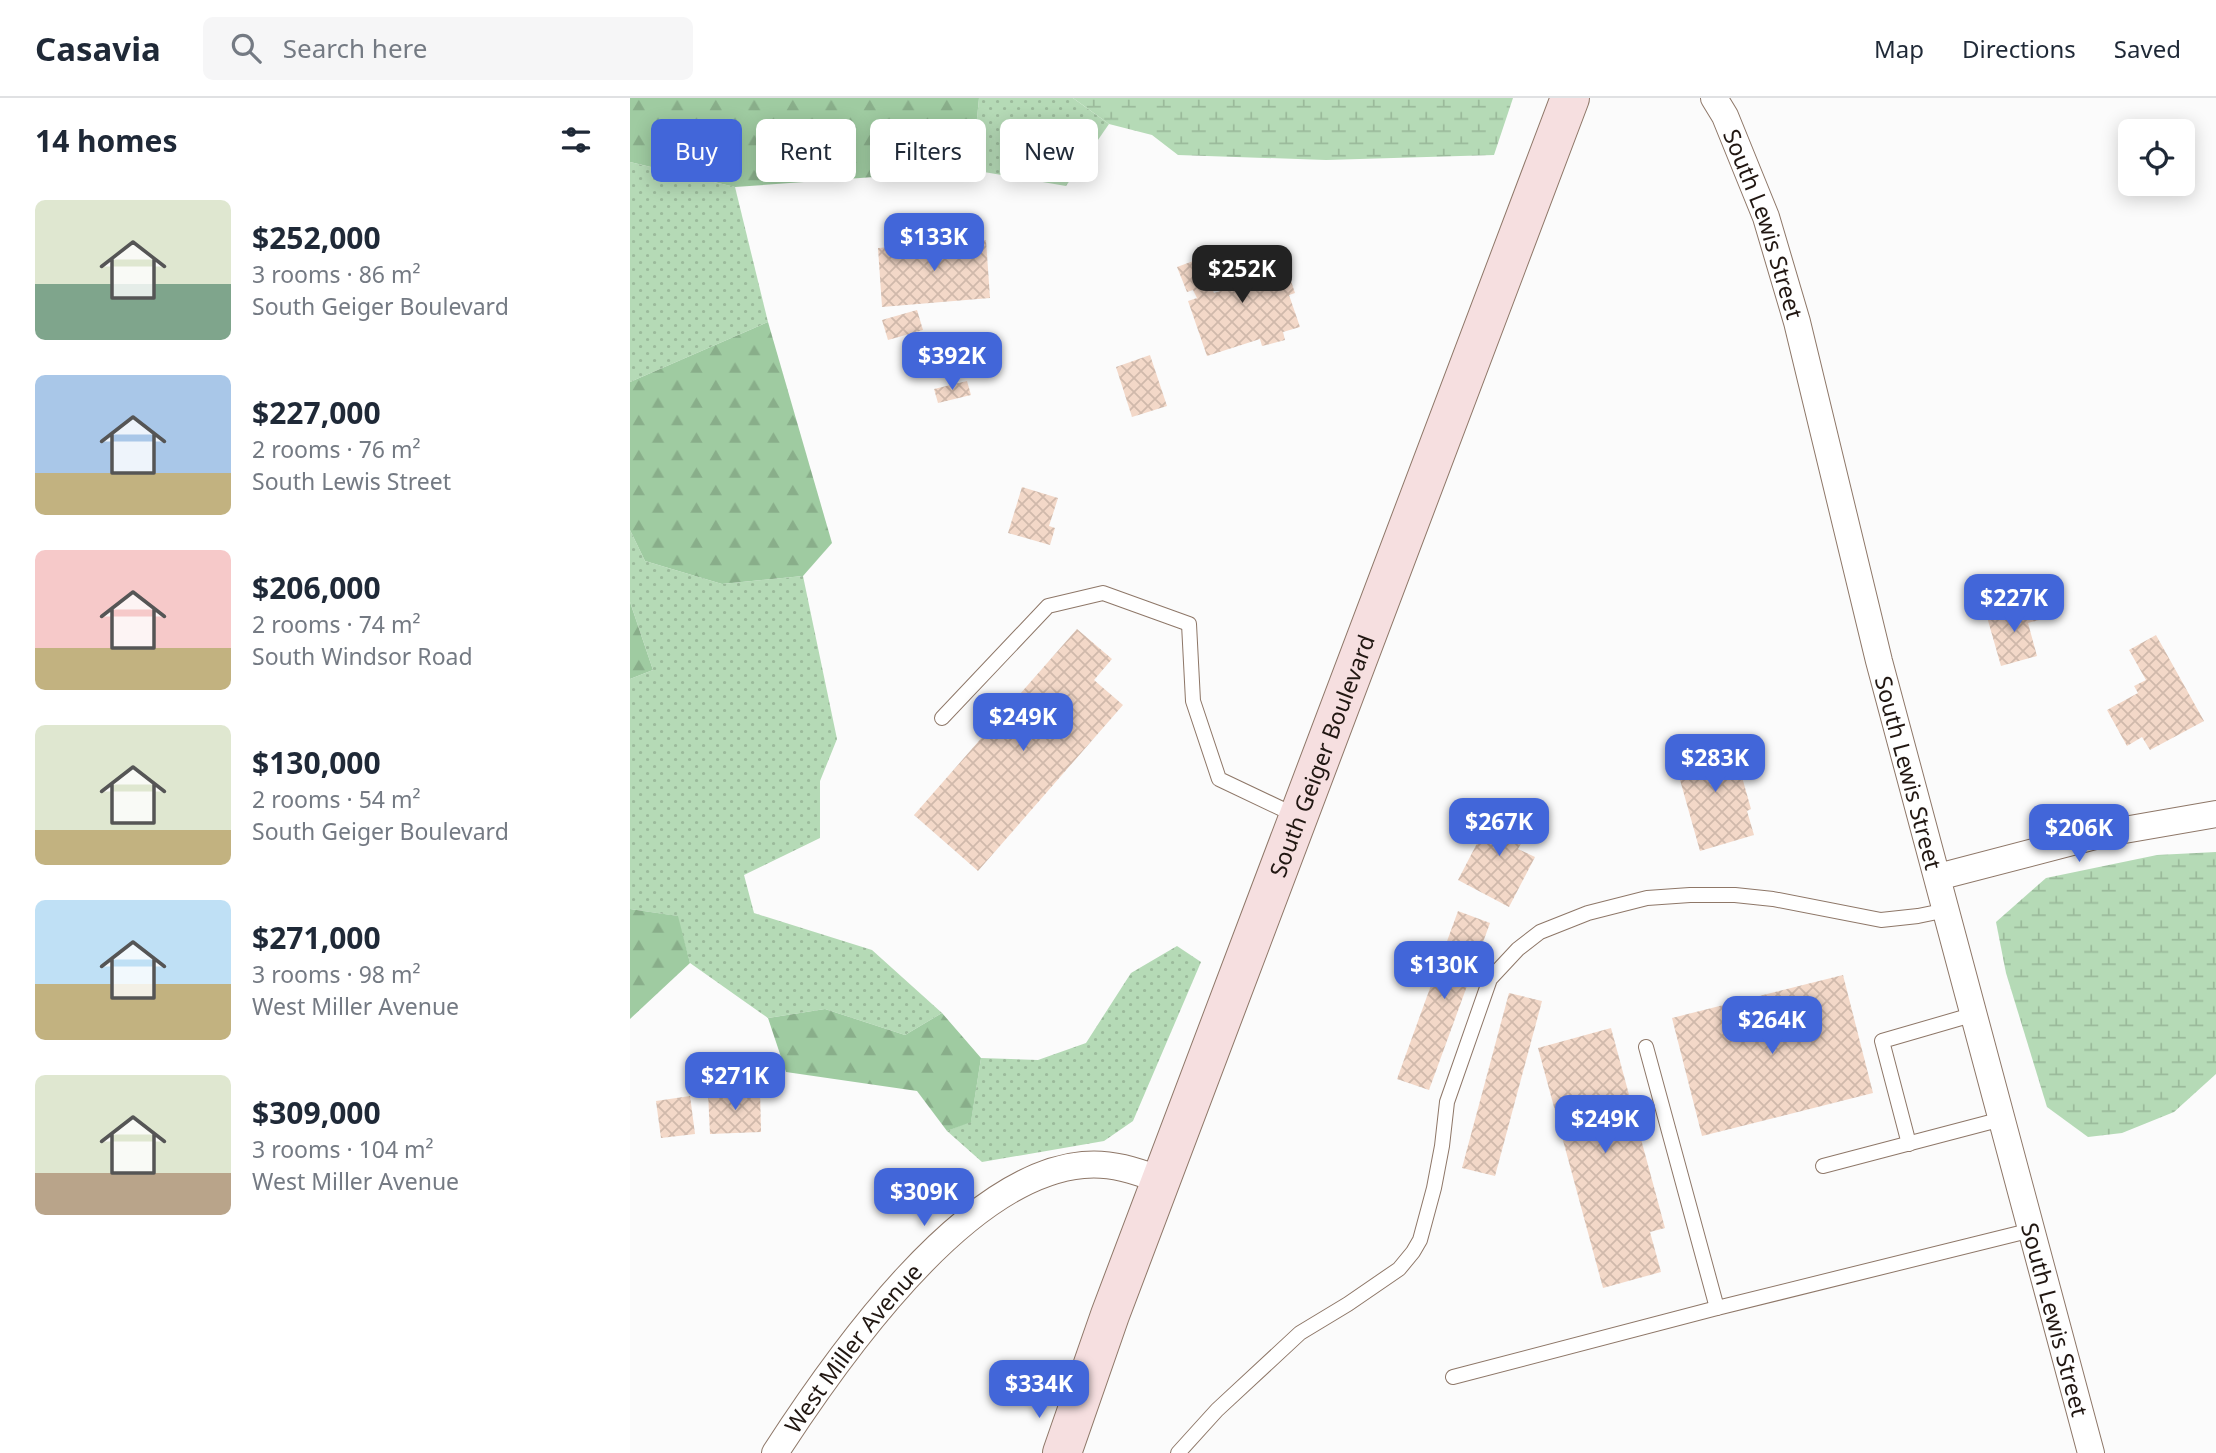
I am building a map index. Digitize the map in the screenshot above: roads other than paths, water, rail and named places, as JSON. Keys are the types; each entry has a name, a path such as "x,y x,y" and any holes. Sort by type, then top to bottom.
{"street":[{"name":"South Geiger Boulevard","path":"1075,1415 1110,1315 1570,98"},
{"name":"South Lewis Street","path":"1714,98 1725,116 1766,217 1797,322 1879,661 2091,1453"},
{"path":"1938,877 2107,833 2216,814"},
{"name":"West Miller Avenue","path":"775,1453 842,1354 899,1287 939,1246 994,1201 1028,1181 1085,1164 1132,1169 1161,1180"},
{"path":"1055,1453 1075,1415"},
{"path":"1062,1453 1075,1415"}],"lane":[{"path":"942,718 1048,606 1102,593 1189,624 1193,701 1219,779 1299,817"},
{"path":"1178,1453 1217,1410 1300,1334 1399,1269 1413,1252 1420,1240 1434,1188 1447,1102 1490,979 1518,949 1540,932 1588,913 1647,898 1690,895 1735,895 1773,899 1881,920 1947,910"},
{"path":"1909,1144 1882,1041 1975,1014"},
{"path":"1646,1047 1717,1308"},
{"path":"1823,1166 2002,1119"},
{"path":"1453,1377 2032,1230"}]}
